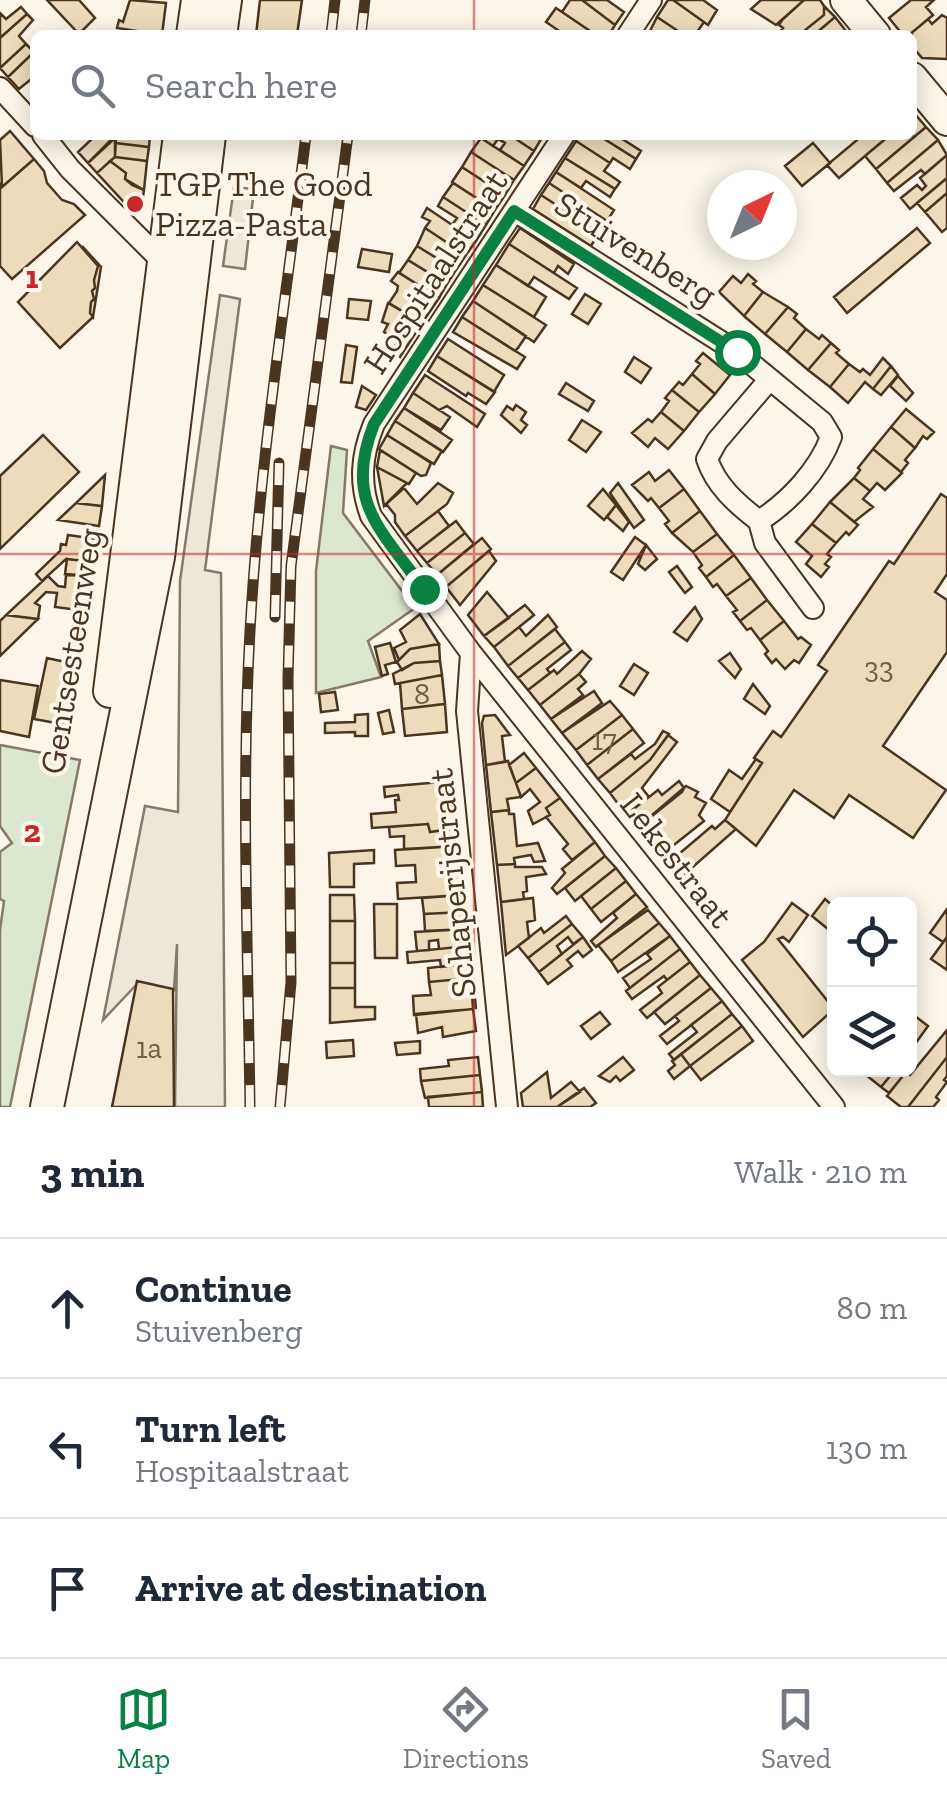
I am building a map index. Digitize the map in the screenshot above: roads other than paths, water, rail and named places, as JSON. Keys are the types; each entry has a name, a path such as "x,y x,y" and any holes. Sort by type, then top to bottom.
{"main road":[{"path":"194,30 198,0"},
{"path":"221,30 224,0"},
{"path":"178,264 180,140"},
{"path":"178,264 209,140"},
{"name":"Gentsesteenweg","path":"27,1107 113,677 178,264"},
{"name":"Gentsesteenweg","path":"47,1107 158,557 178,264"}],"street":[{"path":"631,30 651,0"},
{"path":"846,0 872,30"},
{"path":"917,82 942,104"},
{"path":"0,88 30,121"},
{"path":"47,140 70,169 178,264"},
{"name":"Hospitaalstraat","path":"471,653 371,516 363,494 362,469 374,424 561,140"},
{"name":"Stuivenberg","path":"514,211 737,352 822,422 832,436 826,453 782,506 759,521"},
{"path":"769,380 717,440 708,460 713,476 739,506 759,521 765,543 813,608"},
{"name":"Schaperijstraat","path":"471,653 467,711 508,1107"},
{"name":"Lekestraat","path":"471,653 834,1107"}],"railway":[{"path":"332,30 335,0"},
{"path":"362,30 365,0"},
{"path":"250,1107 246,809 250,631 266,445 305,140"},
{"path":"280,1107 291,982 291,566 347,140"},
{"path":"275,617 279,463"}],"place":[{"name":"TGP The Good Pizza-Pasta","path":"135,204"}]}
